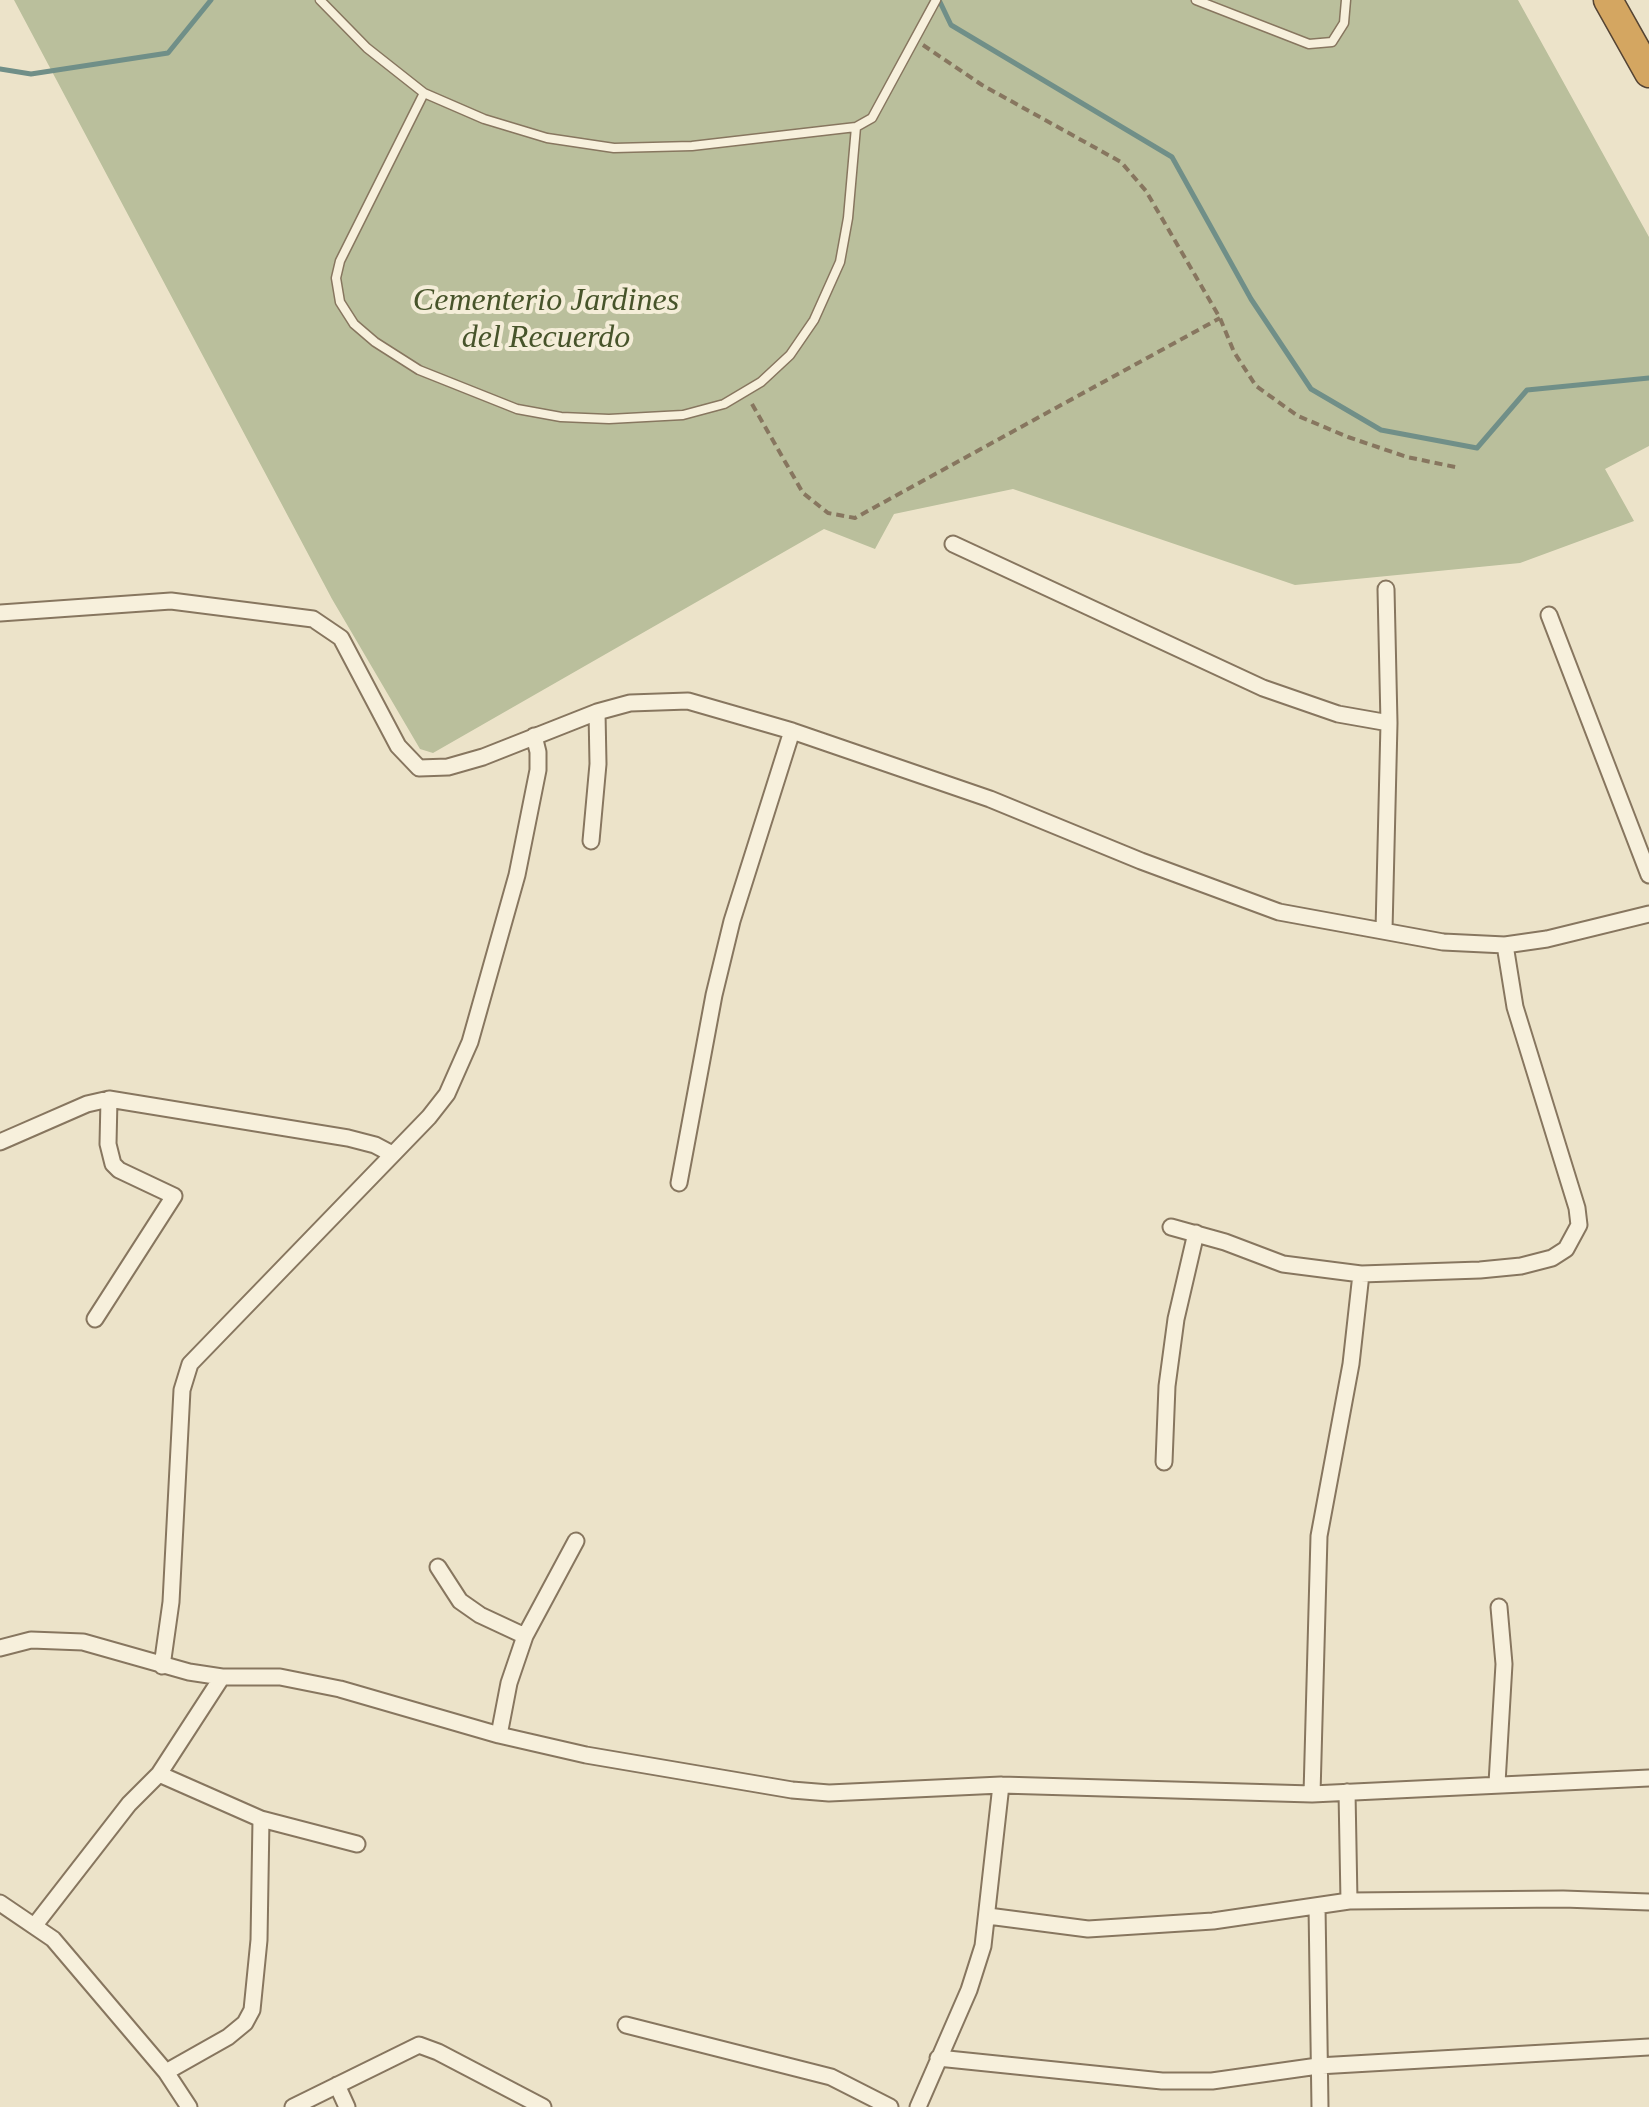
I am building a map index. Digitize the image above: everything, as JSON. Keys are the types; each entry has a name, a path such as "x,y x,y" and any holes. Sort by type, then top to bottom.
{"highway":[{"path":"1608,0 1649,73"}],"street":[{"path":"954,544 1263,688 1338,714 1389,722"},
{"path":"1384,930 1389,722 1386,589"},
{"path":"0,613 171,601 296,614 329,627 340,638 398,746 419,768 448,766 597,712 630,704 688,700 990,799 1140,861 1279,912 1443,942 1505,944 1547,939 1649,914"},
{"path":"1549,616 1649,875"},
{"path":"591,840 598,764 597,712"},
{"path":"679,1183 732,921 792,731"},
{"path":"162,1666 171,1602 182,1390 190,1364 447,1094 470,1042 528,826 538,770 534,736"},
{"path":"1170,1227 1283,1264 1361,1274 1521,1266 1552,1258 1566,1249 1579,1226 1577,1208 1515,1007 1505,944"},
{"path":"0,1142 87,1104 109,1099 348,1138 392,1154"},
{"path":"95,1319 174,1196 113,1164 108,1144 109,1099"},
{"path":"1164,1462 1167,1386 1176,1319 1196,1233"},
{"path":"1312,1794 1319,1536 1350,1364 1361,1274"},
{"path":"498,1736 509,1682 526,1636 576,1541"},
{"path":"438,1567 460,1601 526,1636"},
{"path":"1497,1784 1504,1664 1500,1607"},
{"path":"0,1648 31,1640 83,1642 162,1666 222,1677 280,1677 340,1689 498,1736 652,1768 830,1793 1001,1785 1312,1794 1649,1778"},
{"path":"35,1925 129,1804 159,1774 222,1677"},
{"path":"159,1774 261,1819 357,1844"},
{"path":"918,2107 969,1990 988,1916 1001,1785"},
{"path":"1347,1792 1349,1901"},
{"path":"166,2072 228,2038 245,2023 252,2010 259,1940 261,1819"},
{"path":"988,1916 1088,1929 1213,1921 1349,1901 1649,1902"},
{"path":"0,1903 53,1939 166,2072 189,2107"},
{"path":"1317,1906 1320,2107"},
{"path":"626,2025 831,2078 890,2107"},
{"path":"292,2107 419,2045 543,2107"},
{"path":"938,2058 1162,2081 1212,2080 1318,2066 1649,2048"},
{"path":"337,2085 347,2107"}],"lane":[{"path":"320,0 367,48 424,93 546,138 614,148 692,146 856,127 872,118 936,0"},
{"path":"1196,0 1308,44 1332,42 1344,23 1346,0"},
{"path":"424,93 340,261 336,278 340,302 354,324 419,370 517,410 561,418 683,414 724,404 761,382 790,355 814,320 840,262 856,127"}],"path":[{"path":"914,39 982,85 1121,162 1146,191 1256,386 1298,416 1406,457 1460,468"},
{"path":"745,392 803,493 828,514 855,518 1220,318"}],"green space":[{"name":"Cementerio Jardines del Recuerdo","path":"14,0 1518,0 1649,237 1649,446 1605,469 1634,521 1520,563 1295,585 1013,489 894,514 875,549 824,529 433,753 420,749 332,599"}],"waterway":[{"path":"0,69 31,74 168,53 211,0"},
{"path":"939,0 951,25 1172,157 1251,299 1311,389 1381,430 1477,448 1527,390 1649,378"}]}
